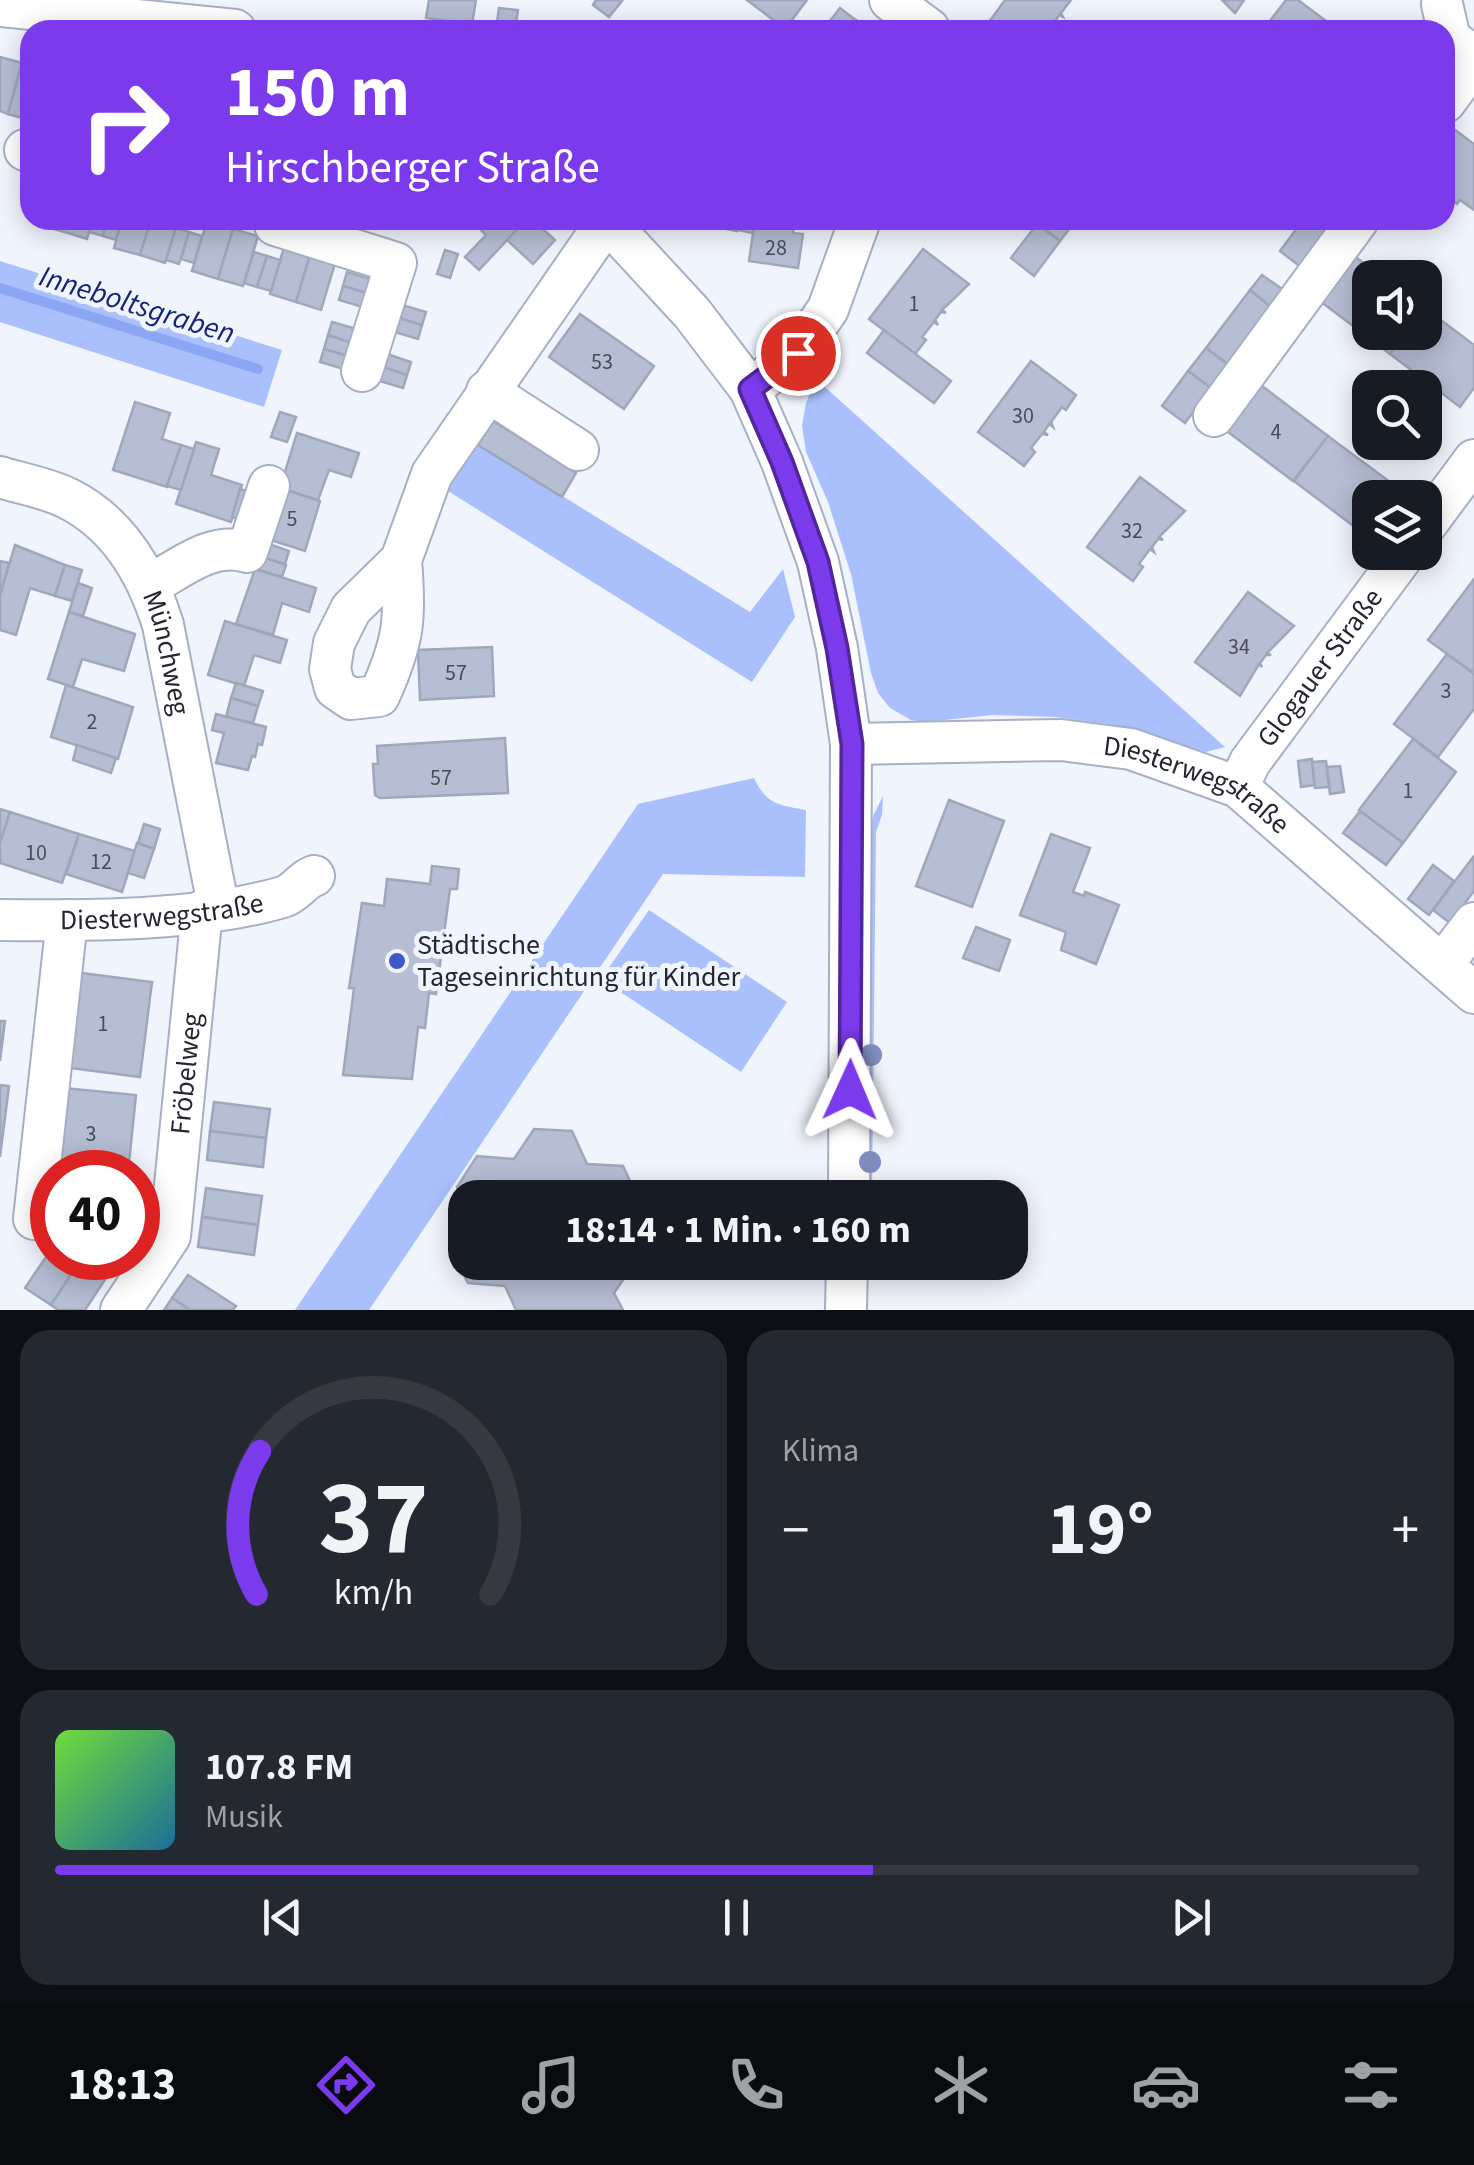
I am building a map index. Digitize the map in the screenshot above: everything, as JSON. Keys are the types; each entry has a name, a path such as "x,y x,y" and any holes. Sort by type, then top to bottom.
{"street":[{"path":"890,0 916,20"},
{"path":"0,6 136,20"},
{"path":"1455,43 1474,60 1455,88"},
{"path":"295,230 396,263 362,371"},
{"path":"401,560 432,474 600,230"},
{"path":"616,230 692,313 750,389 782,462 818,562 852,744 849,1180"},
{"path":"750,389 798,353 828,309 856,230"},
{"path":"1214,416 1351,230"},
{"path":"487,391 578,450"},
{"path":"1442,503 1474,460"},
{"name":"Münchweg","path":"0,477 67,498 98,518 128,550 150,584 163,625 210,910"},
{"path":"150,584 216,549 248,552 270,486"},
{"name":"Glogauer Straße","path":"1238,787 1250,762 1393,570"},
{"name":"Diesterwegstraße","path":"852,744 1061,740 1131,749 1238,787 1474,993"},
{"name":"Diesterwegstraße","path":"0,920 66,920 210,910 288,896 314,876"},
{"name":"Fröbelweg","path":"160,1199 210,910"},
{"path":"29,1218 66,920"},
{"path":"1443,964 1474,923"},
{"name":"Fröbelweg","path":"121,1310 134,1280"},
{"path":"846,1310 847,1280"}],"shaded area":[{"path":"0,261 282,350 264,407 0,322"},
{"path":"816,379 1225,747 1206,752 1114,725 1056,717 993,715 925,722 911,720 890,708 878,693 871,673 851,574 828,502 806,452 802,426"},
{"path":"467,437 750,612 783,569 795,617 752,682 437,484"},
{"path":"754,778 774,802 806,810 805,877 663,874 457,1180 448,1180 448,1193 369,1310 295,1310 638,804"},
{"path":"883,796 876,832 872,1180 861,1180 868,844 873,816"},
{"path":"649,910 787,1002 741,1072 601,979"}],"building":[{"path":"429,0 476,0 473,20 426,18"},
{"path":"596,0 622,1 609,17 593,5"},
{"path":"747,0 807,0 792,20 773,20"},
{"path":"1005,0 1071,0 1061,13 1063,17 1059,15 1056,20 990,20"},
{"path":"1222,0 1244,0 1235,13"},
{"path":"1286,0 1298,0 1325,20 1271,20"},
{"path":"499,8 518,10 516,20 497,20"},
{"path":"840,8 856,20 831,20"},
{"path":"0,57 20,62 20,70 8,114 0,111"},
{"path":"20,70 20,117 8,114"},
{"path":"1455,130 1474,144 1474,210 1460,200 1457,204"},
{"path":"61,230 90,230 87,239"},
{"path":"104,230 119,230 116,240 103,236"},
{"path":"119,230 148,230 140,255 114,248"},
{"path":"148,230 175,230 165,263 140,255"},
{"path":"175,230 189,232 179,264 166,260"},
{"path":"204,230 233,230 218,279 192,271"},
{"path":"233,230 258,236 243,286 218,279"},
{"path":"481,230 517,230 479,270 465,257 486,235"},
{"path":"516,230 544,230 555,240 533,264 507,240"},
{"path":"754,230 793,230 803,234 798,268 749,261"},
{"path":"1032,230 1045,230 1060,241 1034,276 1011,258"},
{"path":"1046,230 1068,230 1060,241"},
{"path":"1296,230 1329,230 1302,268 1280,251"},
{"path":"189,232 202,236 194,263 181,259"},
{"path":"285,244 311,252 296,302 270,294"},
{"path":"923,249 969,284 942,310 946,313 941,312 935,320 938,325 934,322 922,337 926,340 915,354 869,319"},
{"path":"445,250 458,254 450,278 437,274"},
{"path":"254,252 267,256 257,287 244,283"},
{"path":"311,252 336,260 321,310 296,302"},
{"path":"267,256 280,260 271,291 257,287"},
{"path":"1354,256 1359,260 1352,260 1352,325 1320,301"},
{"path":"347,272 374,280 370,294 343,286"},
{"path":"1262,275 1285,291 1272,308 1250,290"},
{"path":"343,286 370,294 366,308 339,300"},
{"path":"1250,290 1272,308 1229,365 1206,348"},
{"path":"399,304 426,312 422,325 395,317"},
{"path":"580,314 654,366 624,409 549,357"},
{"path":"395,317 422,325 418,339 391,331"},
{"path":"1442,321 1474,345 1474,388 1460,407 1442,393 1442,370 1411,370 1390,354 1393,350 1442,350"},
{"path":"332,322 360,330 355,344 328,335"},
{"path":"884,330 951,381 934,403 867,353"},
{"path":"328,335 355,344 351,357 324,349"},
{"path":"1206,348 1228,365 1211,388 1188,371"},
{"path":"324,349 351,357 347,370 320,362"},
{"path":"384,353 411,362 407,375 380,366"},
{"path":"1031,361 1076,395 1051,422 1053,427 1049,424 1044,432 1048,435 1042,434 1031,448 1035,452 1024,466 978,432"},
{"path":"380,366 407,375 403,388 376,380"},
{"path":"1188,371 1211,388 1185,423 1162,406"},
{"path":"1258,383 1328,436 1293,481 1224,429"},
{"path":"135,402 170,413 162,439 181,445 167,487 113,470"},
{"path":"280,412 296,417 287,442 271,437"},
{"path":"493,421 576,473 562,497 478,445"},
{"path":"297,433 359,453 351,477 329,470 318,500 280,488"},
{"path":"1328,436 1352,454 1352,460 1360,460 1387,480 1352,480 1352,525 1294,481"},
{"path":"196,442 219,449 211,475 242,485 231,522 176,504"},
{"path":"181,445 194,449 181,490 167,486"},
{"path":"1140,477 1185,511 1159,537 1163,540 1158,539 1152,547 1154,552 1150,549 1133,581 1087,547"},
{"path":"280,488 320,501 305,551 264,538"},
{"path":"240,489 254,494 245,521 232,517"},
{"path":"263,542 289,551 285,564 259,556"},
{"path":"15,545 65,565 55,596 30,588 16,635 0,630 0,595"},
{"path":"259,556 286,565 282,577 255,569"},
{"path":"0,561 9,563 0,595"},
{"path":"65,565 82,570 72,601 55,596"},
{"path":"255,569 316,588 309,612 282,603 273,635 236,624"},
{"path":"1474,579 1474,670 1472,672 1428,640"},
{"path":"78,583 92,588 83,616 69,612"},
{"path":"1248,592 1294,626 1267,653 1271,655 1260,663 1262,667 1259,664 1240,696 1195,662"},
{"path":"69,612 135,634 124,671 82,659 73,687 48,679"},
{"path":"225,621 287,640 280,663 254,655 244,686 208,675"},
{"path":"492,647 494,696 420,700 418,650"},
{"path":"1447,654 1474,674 1474,709 1438,757 1394,724"},
{"path":"236,683 263,691 258,706 231,698"},
{"path":"66,685 133,707 118,759 51,737"},
{"path":"231,698 258,706 253,723 226,717"},
{"path":"216,714 266,727 262,745 258,744 248,770 216,763 224,733 212,730"},
{"path":"505,738 508,793 380,798 375,795 373,764 378,764 377,746"},
{"path":"1413,739 1456,772 1403,843 1359,810"},
{"path":"77,745 116,758 111,773 73,760"},
{"path":"1312,759 1315,785 1301,787 1298,761"},
{"path":"1326,761 1329,787 1315,788 1312,762"},
{"path":"1340,766 1344,792 1330,794 1327,767"},
{"path":"949,800 1004,821 972,907 916,886"},
{"path":"0,809 10,812 0,843"},
{"path":"1360,811 1403,843 1386,865 1343,833"},
{"path":"10,812 79,834 62,883 0,863 0,843"},
{"path":"144,824 160,829 154,849 138,843"},
{"path":"79,834 135,851 122,892 66,874"},
{"path":"1051,834 1090,848 1073,892 1084,896 1085,892 1119,905 1096,964 1061,950 1066,932 1020,915"},
{"path":"137,843 154,849 144,878 128,873"},
{"path":"1474,856 1474,891 1450,923 1433,910"},
{"path":"1433,865 1454,881 1429,915 1408,899"},
{"name":"Städtische Tageseinrichtung für Kinder","path":"432,866 459,869 457,889 450,889 436,994 429,993 425,1028 418,1027 412,1079 343,1075 354,988 349,988 362,903 384,906 387,879 430,884"},
{"path":"976,927 1010,940 999,971 963,958"},
{"path":"66,971 152,982 140,1077 55,1066"},
{"path":"0,1021 5,1021 0,1061"},
{"path":"0,1085 9,1086 0,1157"},
{"path":"54,1087 136,1095 130,1150 53,1150"},
{"path":"214,1102 270,1109 266,1138 210,1131"},
{"path":"534,1129 572,1131 587,1164 623,1166 630,1180 462,1180 477,1156 514,1159"},
{"path":"210,1131 266,1138 263,1167 207,1160"},
{"path":"206,1188 262,1196 258,1225 202,1217"},
{"path":"202,1217 258,1225 254,1255 198,1247"},
{"path":"188,1275 236,1306 233,1310 190,1310 172,1298"},
{"path":"30,1280 67,1280 51,1305 25,1288"},
{"path":"67,1280 105,1280 85,1310 58,1310 51,1305"},
{"path":"466,1280 623,1280 614,1293 623,1310 516,1310 505,1286"},
{"path":"172,1298 190,1310 164,1310"}],"waterway":[{"name":"Inneboltsgraben","path":"0,288 258,369"}],"place":[{"name":"Städtische Tageseinrichtung für Kinder","path":"397,961"}],"route":[{"path":"798,353 750,389 782,462 818,562 852,744 850,1090"}]}
